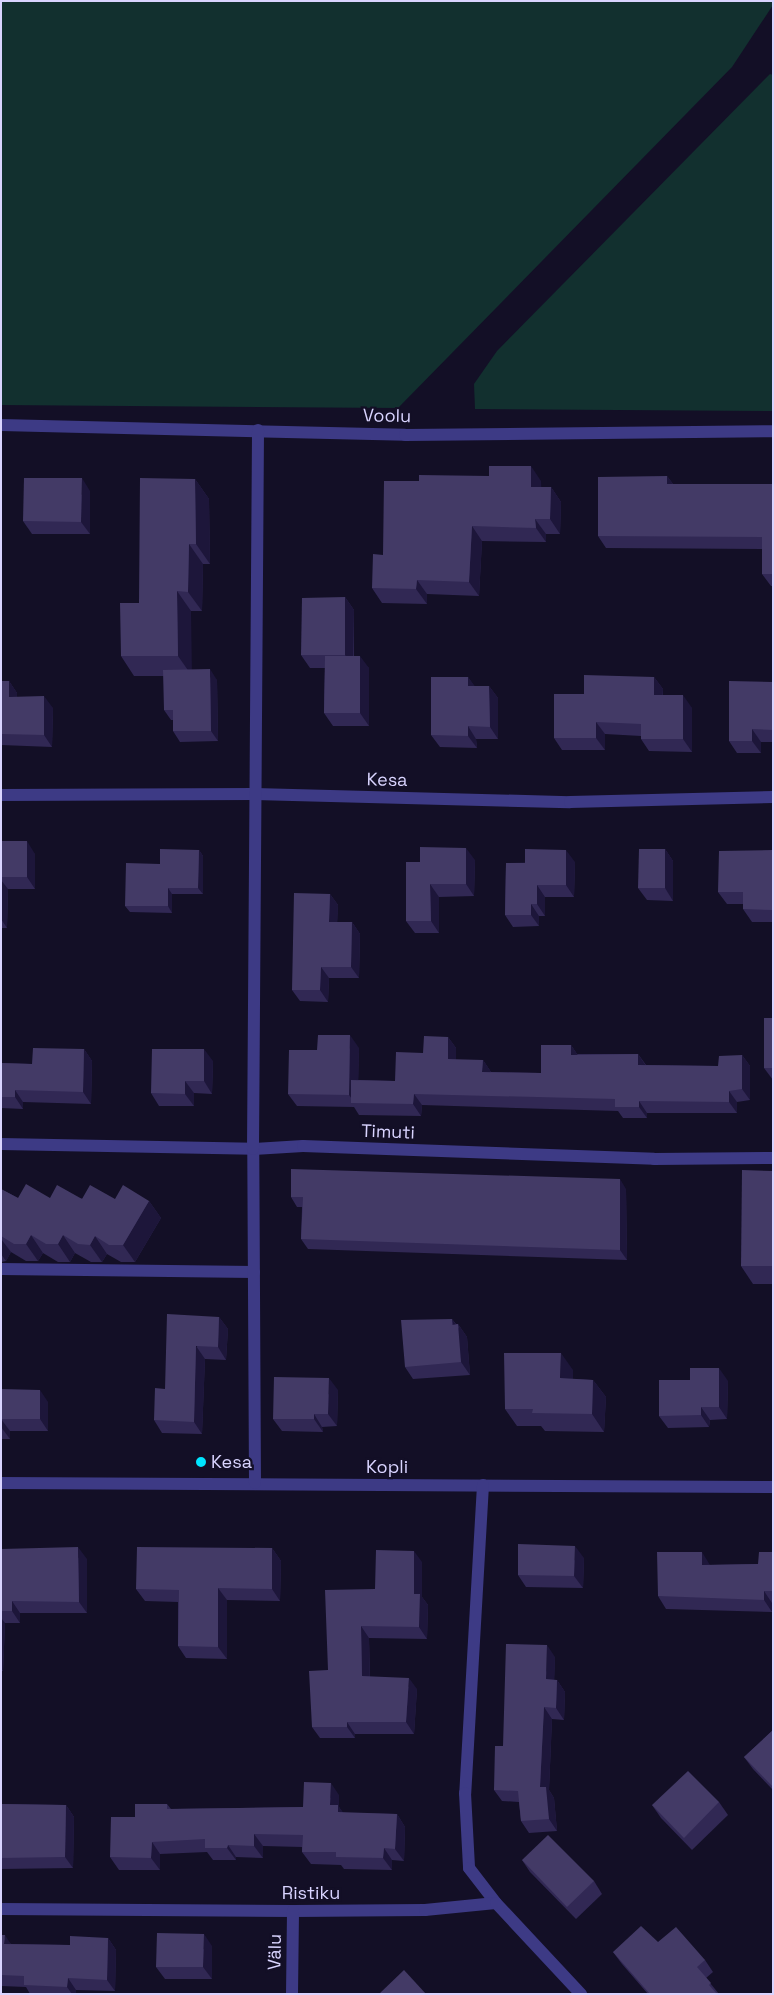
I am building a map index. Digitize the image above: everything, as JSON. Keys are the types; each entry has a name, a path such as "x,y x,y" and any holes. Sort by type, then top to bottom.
{"street":[{"name":"Voolu","path":"1,425 405,435 773,431"},
{"path":"255,1484 253,1150 254,794 258,430"},
{"name":"Kesa","path":"1,795 254,794 570,802 773,797"},
{"name":"Timuti","path":"1,1144 253,1150 303,1146 654,1159 773,1158"},
{"path":"1,1269 254,1272"},
{"name":"Kopli","path":"1,1483 773,1487"},
{"path":"483,1485 465,1793 470,1868 496,1903 581,1994"},
{"name":"Ristiku","path":"1,1909 425,1910 496,1903"},
{"name":"Välu","path":"292,1994 293,1911"}],"green space":[{"path":"1,1 773,1 773,5 732,67 398,408 1,405"},
{"path":"770,74 773,75 773,411 475,409 474,384 497,351"}],"building":[{"path":"489,466 531,466 531,487 551,487 550,519 535,519 536,528 472,526 469,582 417,580 416,589 372,588 373,554 383,555 384,481 419,481 419,475 489,476"},
{"path":"667,476 667,484 773,484 773,574 762,574 762,537 598,536 598,477"},
{"path":"24,478 82,478 81,522 23,521"},
{"path":"140,478 195,479 196,544 189,544 188,592 177,591 178,656 121,656 120,603 139,603"},
{"path":"345,597 345,655 301,655 302,598"},
{"path":"325,656 360,656 360,713 324,713"},
{"path":"210,669 211,731 173,731 173,710 164,710 163,670"},
{"path":"584,675 654,677 654,695 683,695 683,739 641,739 641,724 596,722 596,738 554,738 554,694 584,694"},
{"path":"431,677 468,677 468,686 489,686 490,727 468,726 468,736 431,735"},
{"path":"1,681 9,681 9,697 44,696 44,735 1,734"},
{"path":"729,681 773,682 773,730 752,729 752,741 729,741"},
{"path":"1,841 27,841 27,877 1,877"},
{"path":"420,847 466,848 466,884 430,884 431,921 406,921 406,862 420,862"},
{"path":"160,849 199,850 198,888 168,888 168,906 125,906 126,863 160,864"},
{"path":"525,849 566,850 566,885 537,885 537,904 531,904 531,915 505,915 506,863 525,863"},
{"path":"639,849 665,849 665,888 638,888"},
{"path":"773,850 773,910 743,909 743,892 718,892 719,851"},
{"path":"294,893 330,894 329,922 352,922 351,967 321,967 320,990 292,990"},
{"path":"764,1018 773,1018 773,1068 764,1068"},
{"path":"318,1035 350,1035 349,1095 288,1094 289,1050 317,1050"},
{"path":"424,1036 448,1037 448,1059 483,1060 482,1072 541,1073 541,1045 571,1045 571,1055 638,1054 638,1065 718,1066 719,1056 742,1055 742,1089 729,1091 729,1102 639,1101 639,1107 615,1107 615,1099 414,1094 413,1104 351,1103 351,1080 395,1081 396,1052 423,1053"},
{"path":"33,1048 84,1049 83,1092 15,1090 15,1097 1,1097 1,1063 32,1064"},
{"path":"152,1049 204,1049 204,1081 185,1081 185,1094 151,1093"},
{"path":"291,1169 620,1179 620,1250 301,1239 303,1197 291,1197"},
{"path":"742,1170 773,1171 773,1266 741,1266"},
{"path":"26,1184 50,1198 57,1185 82,1199 90,1185 115,1199 123,1185 149,1201 123,1245 109,1245 95,1236 90,1245 78,1244 63,1235 58,1244 46,1244 31,1235 26,1244 14,1244 1,1236 1,1189 18,1198"},
{"path":"167,1314 219,1317 218,1347 196,1346 194,1422 154,1420 155,1388 165,1389"},
{"path":"452,1319 452,1325 458,1324 461,1362 405,1367 401,1320"},
{"path":"504,1353 561,1353 560,1378 593,1380 592,1414 532,1413 533,1409 505,1409"},
{"path":"690,1368 719,1368 719,1407 701,1407 701,1415 659,1416 659,1380 690,1380"},
{"path":"274,1377 329,1378 328,1414 314,1414 314,1419 273,1419"},
{"path":"1,1389 40,1390 40,1419 1,1419"},
{"path":"518,1544 575,1546 574,1576 518,1575"},
{"path":"78,1547 79,1602 12,1601 12,1611 1,1611 1,1549"},
{"path":"137,1547 272,1548 272,1589 218,1588 218,1647 178,1646 179,1590 136,1589"},
{"path":"376,1550 414,1551 414,1594 420,1594 419,1627 361,1626 362,1676 409,1678 406,1722 347,1722 347,1727 312,1727 309,1671 328,1670 325,1590 375,1589"},
{"path":"657,1552 702,1552 702,1565 758,1564 759,1552 773,1552 773,1591 764,1591 764,1600 658,1596"},
{"path":"506,1644 547,1645 546,1679 557,1680 556,1708 544,1707 540,1787 546,1787 549,1819 521,1821 518,1791 494,1790 495,1746 503,1746"},
{"path":"773,1730 773,1787 744,1757"},
{"path":"688,1771 719,1802 684,1838 652,1805"},
{"path":"304,1782 331,1783 330,1805 338,1805 338,1812 397,1814 395,1849 384,1848 383,1858 336,1857 336,1852 302,1852 303,1835 254,1834 254,1846 228,1845 227,1848 205,1848 205,1839 152,1842 151,1858 110,1857 111,1817 135,1817 135,1804 167,1804 167,1809 303,1807"},
{"path":"1,1804 66,1805 65,1857 1,1858"},
{"path":"548,1835 594,1881 567,1907 522,1860"},
{"path":"641,1926 658,1942 676,1927 705,1960 697,1967 711,1983 709,1985 717,1994 650,1994 613,1952"},
{"path":"157,1933 204,1934 203,1967 156,1967"},
{"path":"1,1935 5,1935 4,1944 70,1945 70,1936 108,1938 107,1980 68,1978 67,1987 24,1985 24,1976 1,1975"},
{"path":"404,1970 426,1994 379,1994"}],"place":[{"name":"Kesa","path":"201,1462"}]}
